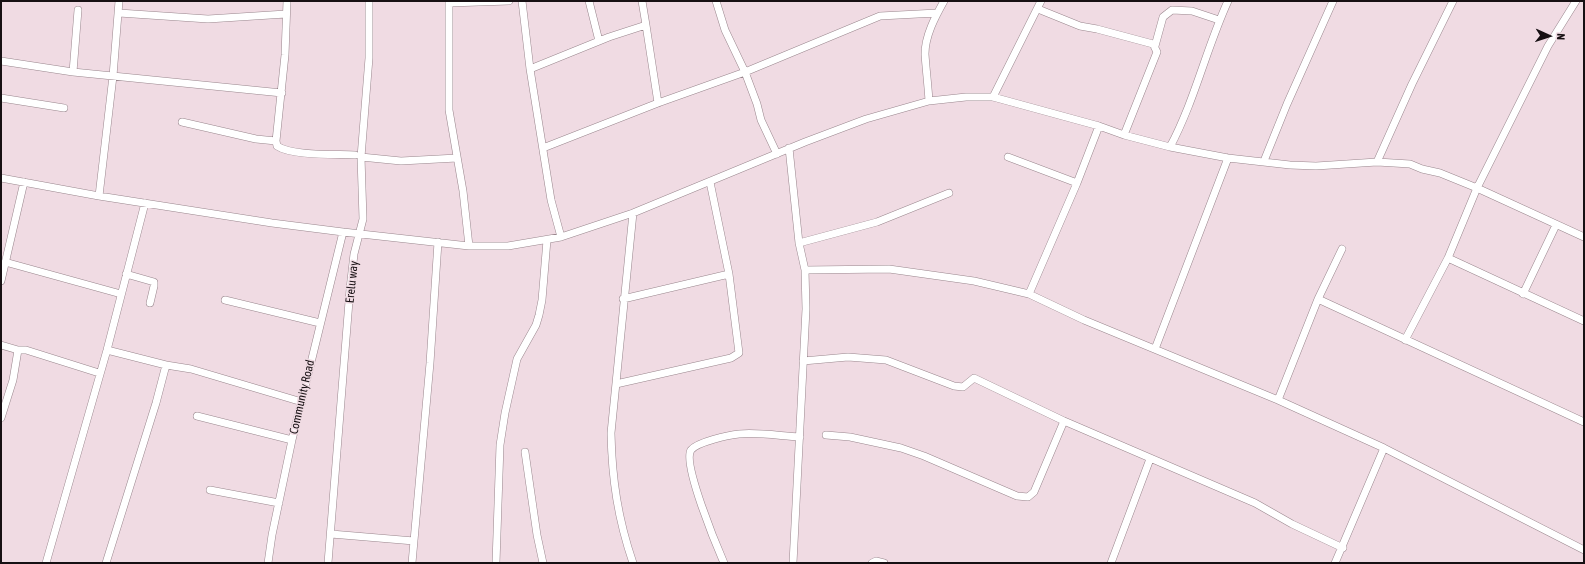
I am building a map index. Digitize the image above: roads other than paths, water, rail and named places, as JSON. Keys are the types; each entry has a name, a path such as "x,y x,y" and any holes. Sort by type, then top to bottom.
{"street":[{"path":"99,196 113,76 119,1"},
{"path":"287,1 282,93 276,128 276,141 279,148 294,152 358,156 401,161 457,158"},
{"name":"Erelu way","path":"328,563 350,288 354,254 363,219 364,207 358,156 369,58 369,1"},
{"path":"469,246 449,110 449,2 509,1"},
{"path":"522,1 530,69 551,200 561,237"},
{"path":"589,1 599,41"},
{"path":"642,1 658,103"},
{"path":"716,1 725,30 745,72 757,104 761,120 776,154"},
{"path":"929,101 925,53 928,38 937,13 944,1"},
{"path":"993,97 1041,1"},
{"path":"1170,147 1182,124 1196,90 1219,20 1228,1"},
{"path":"1264,161 1287,104 1333,1"},
{"path":"1377,162 1412,84 1453,1"},
{"path":"1405,340 1448,258 1477,188 1548,46 1576,1"},
{"path":"1038,9 1080,26 1097,29 1153,44 1155,46"},
{"path":"73,72 78,10"},
{"path":"1124,135 1157,52 1155,46 1163,17 1172,10 1192,11 1219,20"},
{"path":"119,12 208,19 286,14"},
{"path":"543,148 658,103 745,72 880,16 937,13"},
{"path":"530,69 599,41 646,25"},
{"path":"1,61 73,72 282,93"},
{"path":"1,178 99,196 343,232 469,246 508,246 561,237 633,213 789,148 866,119 929,101 966,96 993,97 1170,147 1228,158 1290,165 1316,166 1377,162 1410,164 1477,188 1584,237"},
{"path":"1,98 64,108"},
{"path":"182,122 256,139 276,141"},
{"path":"1029,294 1077,183 1099,126"},
{"path":"789,148 799,243 805,270 806,309 793,563"},
{"path":"1008,157 1077,183"},
{"path":"1155,349 1228,158"},
{"path":"1,281 24,182"},
{"path":"616,384 731,358 738,354 739,346 729,274 710,182"},
{"path":"799,243 877,222 949,193"},
{"path":"46,563 75,464 99,372 107,350 145,203"},
{"path":"632,563 615,497 611,465 611,434 623,299 633,213"},
{"path":"1524,294 1556,225"},
{"name":"Community Road","path":"268,563 292,440 343,232"},
{"path":"496,563 500,445 505,413 517,359 536,325 539,315 542,300 547,240"},
{"path":"412,563 430,363 438,242"},
{"path":"1278,400 1318,299 1342,249"},
{"path":"1448,258 1584,321"},
{"path":"6,262 121,294"},
{"path":"805,270 889,269 974,281 1029,294 1084,320 1278,400 1384,448 1584,550"},
{"path":"126,274 154,282 150,303"},
{"path":"623,299 729,274"},
{"path":"1318,299 1584,422"},
{"path":"225,300 320,323"},
{"path":"1,345 18,350 26,350 99,372"},
{"path":"1,418 13,380 18,350"},
{"path":"107,350 166,365 191,369 302,402"},
{"path":"803,361 848,357 886,360 954,386 963,387 974,378 1064,421 1255,503 1292,524 1343,548"},
{"path":"106,563 156,403 166,365"},
{"path":"197,416 292,440"},
{"path":"826,435 850,437 901,448 924,456 1017,496 1028,497 1034,492 1064,421"},
{"path":"724,563 712,536 692,474 690,456 692,450 700,443 739,434 800,437"},
{"path":"1337,562 1384,448"},
{"path":"526,452 537,535 543,563"},
{"path":"1111,563 1150,459"},
{"path":"210,490 279,503"},
{"path":"331,534 414,541"},
{"path":"872,563 876,561 884,563"}]}
